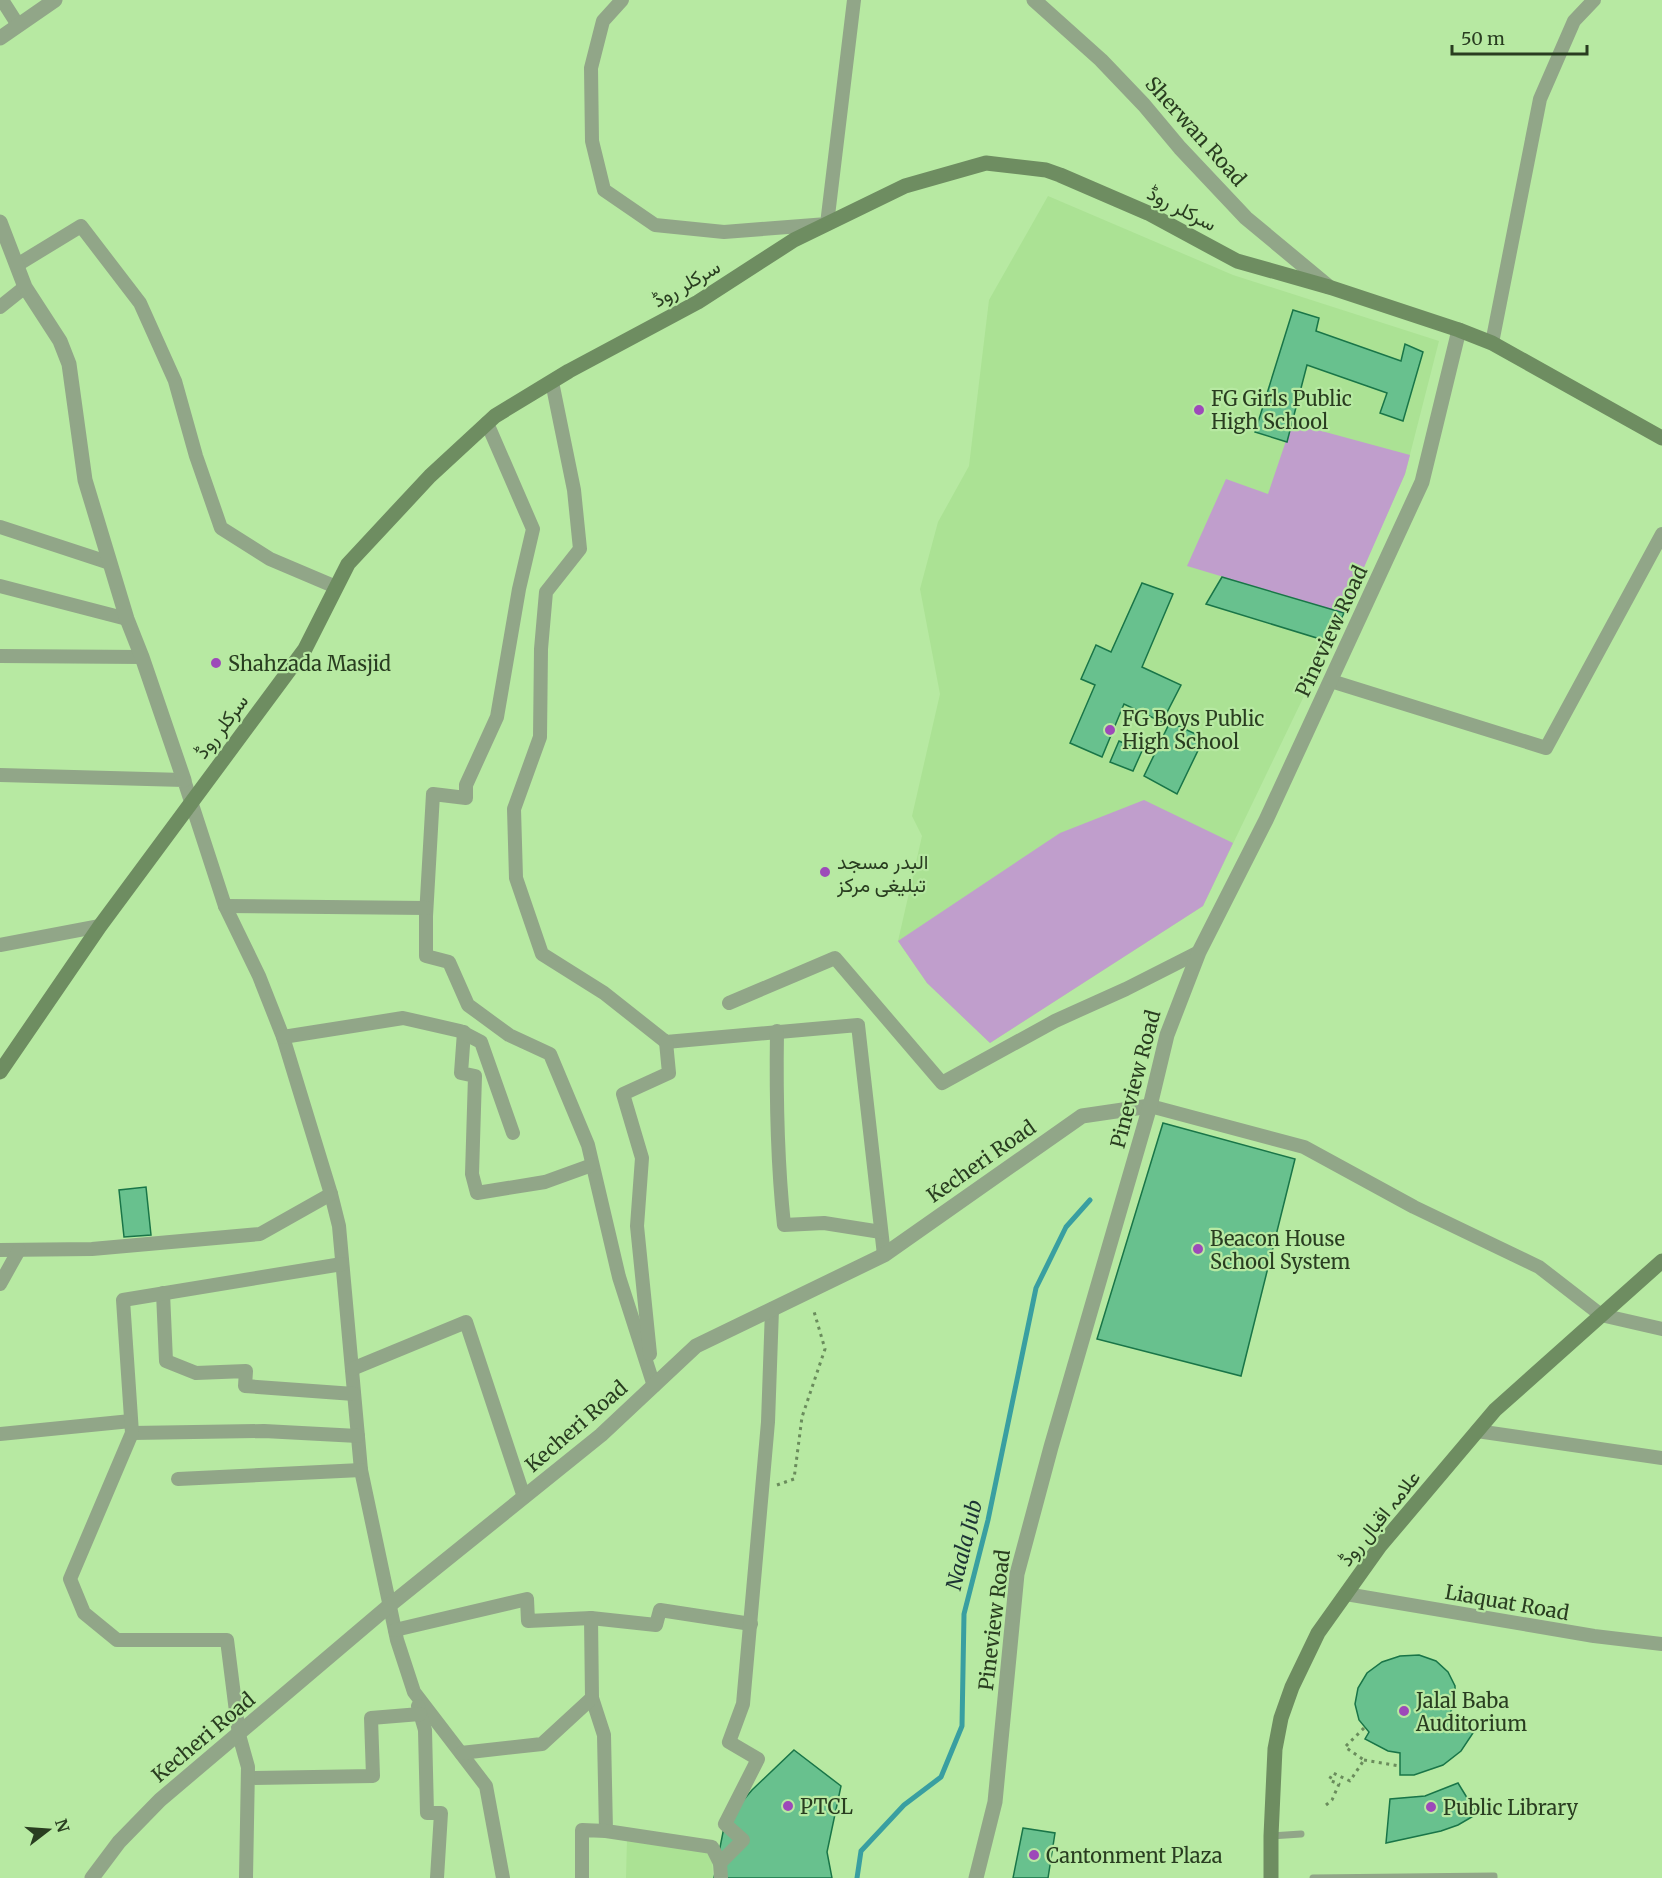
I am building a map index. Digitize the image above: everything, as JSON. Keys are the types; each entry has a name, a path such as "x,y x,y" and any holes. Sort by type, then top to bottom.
{"main road":[{"name":"سرکلر روڈ","path":"0,1072 100,926 305,649 348,564 429,476 495,416 552,381 698,302 794,240 905,186 986,163 1046,170 1148,213 1237,261 1329,287 1459,330 1491,343 1662,438"},
{"name":"علامہ اقبال روڈ","path":"1272,1878 1271,1836 1275,1749 1281,1718 1292,1688 1318,1633 1380,1546 1495,1410 1660,1264"}],"street":[{"path":"2,0 18,26"},
{"path":"0,38 55,0"},
{"path":"622,0 603,21 591,68 592,141 604,190 655,225 724,232 827,224 854,0"},
{"name":"Sherwan Road","path":"1034,0 1101,60 1246,218 1329,287"},
{"path":"1491,343 1540,99 1574,21 1594,0"},
{"path":"17,265 81,226 140,303 175,381 196,456 221,528 270,559 336,586"},
{"path":"1,227 26,287 60,341 69,364 86,480 127,619 142,657 225,906 259,976 282,1037 331,1194 339,1226 361,1470 395,1630 424,1730 427,1813 441,1813 437,1878"},
{"path":"0,307 26,287"},
{"name":"Pineview Road","path":"976,1878 994,1802 1017,1574 1051,1447 1150,1106 1167,1035 1199,952 1266,820 1422,482 1459,330"},
{"path":"552,381 574,490 580,549 546,592 541,650 540,737 514,809 516,878 542,954 604,993 666,1042 858,1025 884,1255"},
{"path":"488,423 532,529 497,717 466,785 466,798 434,794 426,908 426,956 449,962 468,1005 509,1035 550,1054 588,1145 619,1277 654,1386"},
{"path":"0,527 110,563"},
{"path":"1330,681 1546,748 1662,534"},
{"path":"0,586 127,619"},
{"path":"0,656 142,657"},
{"path":"0,775 184,780"},
{"path":"225,906 426,908"},
{"path":"0,945 100,926"},
{"path":"729,1003 835,958 942,1083 1055,1022 1199,952"},
{"path":"282,1037 403,1018 464,1032 481,1042 513,1133"},
{"path":"777,1031 776,1100 779,1181 784,1225 824,1223 881,1232"},
{"path":"464,1032 461,1073 475,1076 472,1174 477,1193 545,1182 592,1165"},
{"path":"654,1386 637,1226 642,1158 623,1094 669,1073 666,1042"},
{"path":"1150,1106 1304,1147 1414,1207 1539,1267 1600,1316 1662,1329"},
{"name":"Kecheri Road","path":"92,1878 119,1842 160,1800 390,1605 601,1435 696,1346 884,1255 1082,1116 1150,1106"},
{"path":"0,1250 92,1249 260,1234 331,1194"},
{"path":"0,1284 19,1250"},
{"path":"246,1878 248,1767 239,1735 227,1640 117,1640 84,1612 70,1579 131,1427 123,1300 342,1264"},
{"path":"162,1293 166,1361 195,1373 246,1371 245,1386 354,1394"},
{"path":"720,1863 743,1839 725,1824 758,1759 729,1742 743,1704 768,1422 772,1309"},
{"path":"352,1369 466,1322 524,1497"},
{"path":"0,1434 131,1427 358,1436"},
{"path":"1477,1431 1662,1458"},
{"path":"178,1479 361,1470"},
{"name":"Liaquat Road","path":"1346,1594 1594,1636 1662,1644"},
{"path":"395,1630 527,1599 528,1621 591,1618 656,1625 660,1610 750,1624"},
{"path":"591,1618 592,1698 603,1735 606,1831"},
{"path":"414,1692 486,1786 502,1878"},
{"path":"461,1753 542,1744 592,1698"},
{"path":"248,1778 373,1776 371,1718 420,1714"},
{"path":"582,1878 582,1830 606,1831 712,1846 720,1863 721,1878"}],"lane":[{"path":"1271,1836 1301,1834"},
{"path":"1313,1878 1494,1876 1494,1878"}],"path":[{"path":"762,1492 794,1479 802,1417 825,1349 808,1292"},
{"path":"1365,1726 1345,1747 1364,1760 1400,1766"},
{"path":"1326,1805 1332,1800 1339,1784 1329,1780 1333,1773 1350,1781 1364,1760"}],"shaded area":[{"path":"1048,196 1233,275 1439,341 1405,474 1330,642 1203,906 990,1043 927,983 898,941 922,836 912,816 940,694 920,589 938,522 969,466 989,300"},
{"path":"1292,423 1410,455 1405,474 1344,613 1187,566 1226,479 1268,494"},
{"path":"1144,800 1233,843 1203,906 990,1043 927,983 898,941 1060,833"},
{"path":"627,1839 712,1850 713,1878 626,1878"}],"building":[{"path":"1293,310 1319,318 1316,331 1401,361 1405,344 1423,352 1403,421 1380,413 1387,393 1307,365 1287,442 1255,432"},
{"path":"1222,577 1344,613 1330,642 1206,604"},
{"path":"1142,583 1173,594 1142,667 1181,685 1162,722 1124,704 1102,757 1070,743 1095,685 1081,679 1096,645 1111,652"},
{"path":"1170,722 1204,738 1177,794 1144,776"},
{"path":"1119,741 1142,751 1133,771 1110,762"},
{"name":"Beacon House School System","path":"1163,1123 1295,1159 1241,1376 1097,1339"},
{"path":"146,1187 151,1235 124,1237 119,1190"},
{"name":"Jalal Baba Auditorium","path":"1419,1655 1436,1661 1448,1672 1455,1686 1455,1702 1448,1718 1473,1733 1461,1751 1443,1765 1414,1775 1400,1775 1400,1753 1388,1751 1365,1739 1369,1732 1359,1720 1355,1704 1358,1688 1367,1673 1382,1662 1400,1656"},
{"name":"PTCL","path":"794,1750 841,1786 827,1852 832,1878 714,1878 725,1822 752,1790"},
{"name":"Public Library","path":"1458,1783 1477,1814 1458,1825 1441,1831 1386,1843 1390,1799 1425,1796"},
{"name":"Cantonment Plaza","path":"1023,1828 1055,1833 1048,1878 1013,1878"}],"waterway":[{"name":"Naala Jub","path":"857,1878 861,1851 904,1805 941,1777 962,1726 964,1614 988,1520 1036,1288 1066,1227 1090,1200"}],"place":[{"name":"FG Girls Public High School","path":"1199,410"},
{"name":"Shahzada Masjid","path":"216,663"},
{"name":"FG Boys Public High School","path":"1110,730"},
{"name":"البدر مسجد تبلیغی مرکز","path":"825,872"},
{"name":"Beacon House School System","path":"1198,1249"},
{"name":"Jalal Baba Auditorium","path":"1404,1711"},
{"name":"PTCL","path":"788,1806"},
{"name":"Public Library","path":"1431,1807"},
{"name":"Cantonment Plaza","path":"1034,1855"}]}
